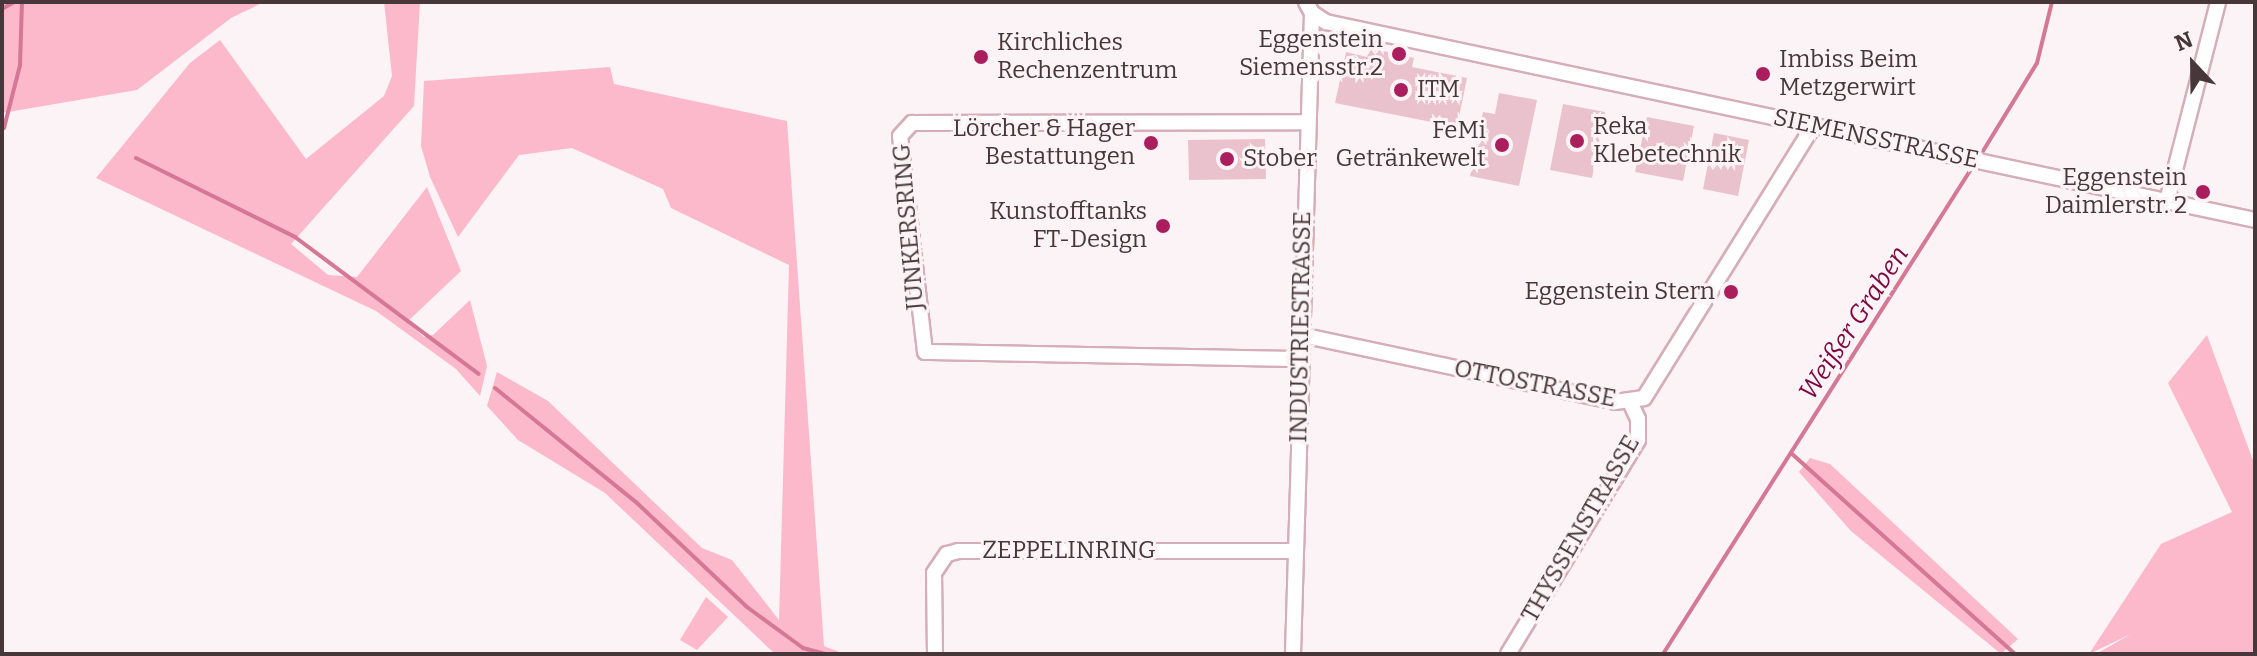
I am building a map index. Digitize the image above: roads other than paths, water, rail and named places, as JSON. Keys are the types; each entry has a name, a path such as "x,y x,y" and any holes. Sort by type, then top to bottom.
{"street":[{"path":"2167,201 2218,2"},
{"name":"SIEMENSSTRASSE","path":"1309,8 1326,22 2255,220"},
{"name":"INDUSTRIESTRASSE","path":"1293,654 1309,8"},
{"name":"JUNKERSRING","path":"1300,359 925,352 900,136 912,123 1305,122"},
{"name":"OTTOSTRASSE","path":"1301,335 1630,402 1644,398 1813,126"},
{"name":"THYSSENSTRASSE","path":"1508,654 1638,440 1638,419 1630,402"},
{"name":"ZEPPELINRING","path":"935,654 934,573 958,551 1295,551"}],"waterway":[{"path":"2,9 14,2"},
{"path":"4,128 20,65 22,2"},
{"name":"Weißer Graben","path":"1980,156 2037,63 2052,2"},
{"path":"136,158 295,237 479,374"},
{"name":"Weißer Graben","path":"1663,654 1975,163"},
{"path":"495,388 637,503 747,607 803,648 825,654"},
{"path":"1791,453 2015,654"}],"place":[{"name":"Eggenstein Siemensstr.2","path":"1399,54"},
{"name":"Kirchliches Rechenzentrum","path":"981,57"},
{"name":"Imbiss Beim Metzgerwirt","path":"1763,74"},
{"name":"ITM","path":"1401,90"},
{"name":"Reka Klebetechnik","path":"1577,141"},
{"name":"Lörcher & Hager Bestattungen","path":"1151,143"},
{"name":"FeMi Getränkewelt","path":"1502,145"},
{"name":"Stober","path":"1227,159"},
{"name":"Eggenstein Daimlerstr. 2","path":"2203,192"},
{"name":"Kunstofftanks FT-Design","path":"1163,226"},
{"name":"Eggenstein Stern","path":"1731,292"}]}
